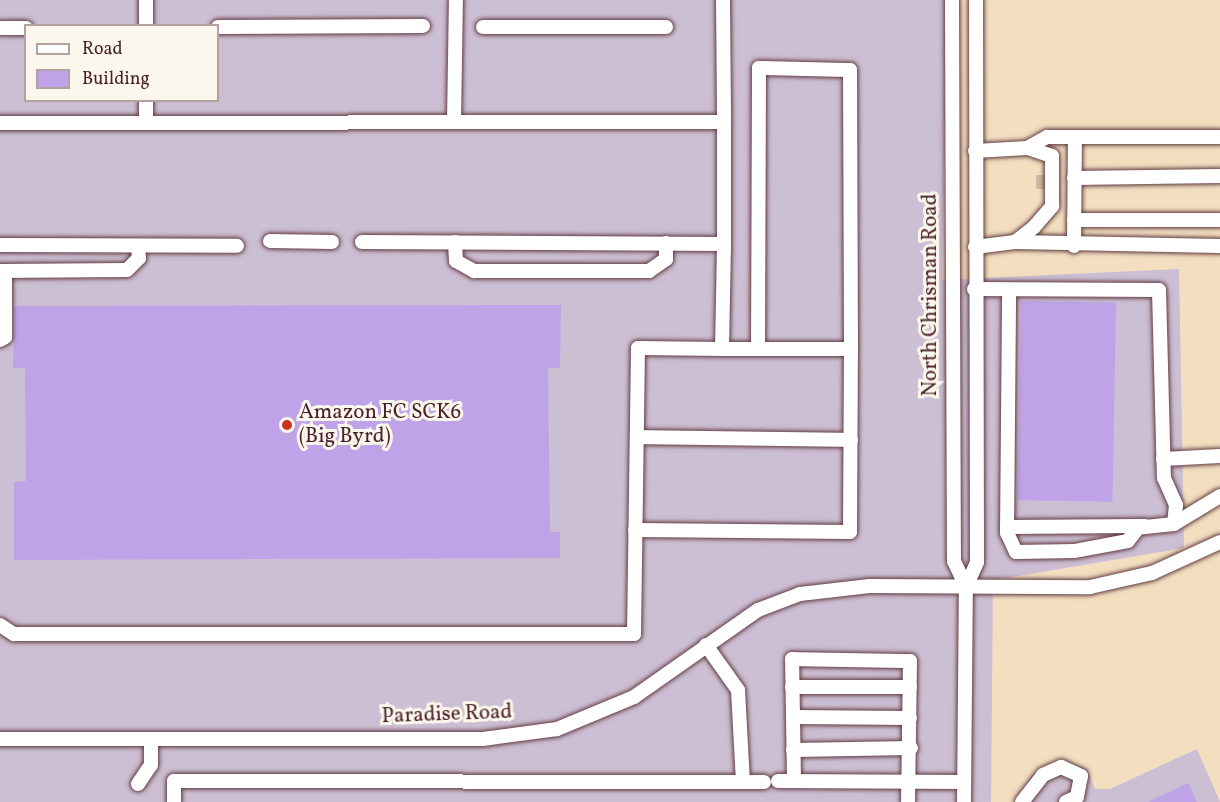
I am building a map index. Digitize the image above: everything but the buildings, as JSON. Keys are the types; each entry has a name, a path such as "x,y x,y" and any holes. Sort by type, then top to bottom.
{"street":[{"path":"146,0 146,24"},
{"path":"454,122 456,0"},
{"path":"722,349 723,0"},
{"name":"North Chrisman Road","path":"952,0 954,561 966,587"},
{"name":"North Chrisman Road","path":"964,802 966,587 976,562 974,289 976,0"},
{"path":"0,27 24,28"},
{"path":"219,27 423,27"},
{"path":"483,27 666,27"},
{"path":"635,531 850,532 850,70 759,69 758,349"},
{"path":"146,102 147,122"},
{"path":"0,123 724,122"},
{"path":"1027,148 1047,137 1220,137"},
{"path":"1074,246 1075,137"},
{"path":"975,150 1027,148 1052,156 1052,206 1015,242"},
{"path":"1052,163 1043,168 1043,201 1052,206"},
{"path":"1074,178 1220,177"},
{"path":"1074,220 1220,220"},
{"path":"270,241 332,242"},
{"path":"362,242 724,244"},
{"path":"455,242 456,261 474,271 650,271 666,259 666,243"},
{"path":"975,247 1015,242 1074,246 1220,246"},
{"path":"0,245 237,246"},
{"path":"0,340 4,337 3,271 127,270 139,258 138,246"},
{"path":"974,289 1009,291 1159,290 1164,478 1176,505 1174,524"},
{"path":"1009,291 1007,527 1016,552 1074,551 1128,541 1138,528 1148,526"},
{"path":"0,640 14,634 634,634 638,348 851,349"},
{"path":"637,437 851,440"},
{"path":"1163,459 1220,456"},
{"path":"1007,527 1174,524 1220,496"},
{"name":"Paradise Road","path":"0,739 483,739 557,729 634,697 758,610 800,594 870,586 1068,589 1119,582 1179,563 1220,542"},
{"path":"0,625 14,634"},
{"path":"706,645 738,690 743,782"},
{"path":"794,781 792,659 910,661 911,783 908,802"},
{"path":"792,687 910,687"},
{"path":"793,717 910,718"},
{"path":"138,784 151,765 151,740"},
{"path":"793,750 911,748"},
{"path":"1022,802 1043,775 1060,767 1082,776 1077,797 1066,802"},
{"path":"174,802 174,781 764,782"},
{"path":"778,781 964,782"}],"shaded area":[{"path":"0,0 947,0 942,280 1179,269 1184,548 993,580 991,802 0,802"},
{"path":"1197,749 1220,802 1016,802 1032,775 1061,760 1087,769 1095,789 1110,789"}],"tunnel":[{"path":"1043,175 1043,189"}],"place":[{"name":"Amazon FC SCK6 (Big Byrd)","path":"287,425"}]}
